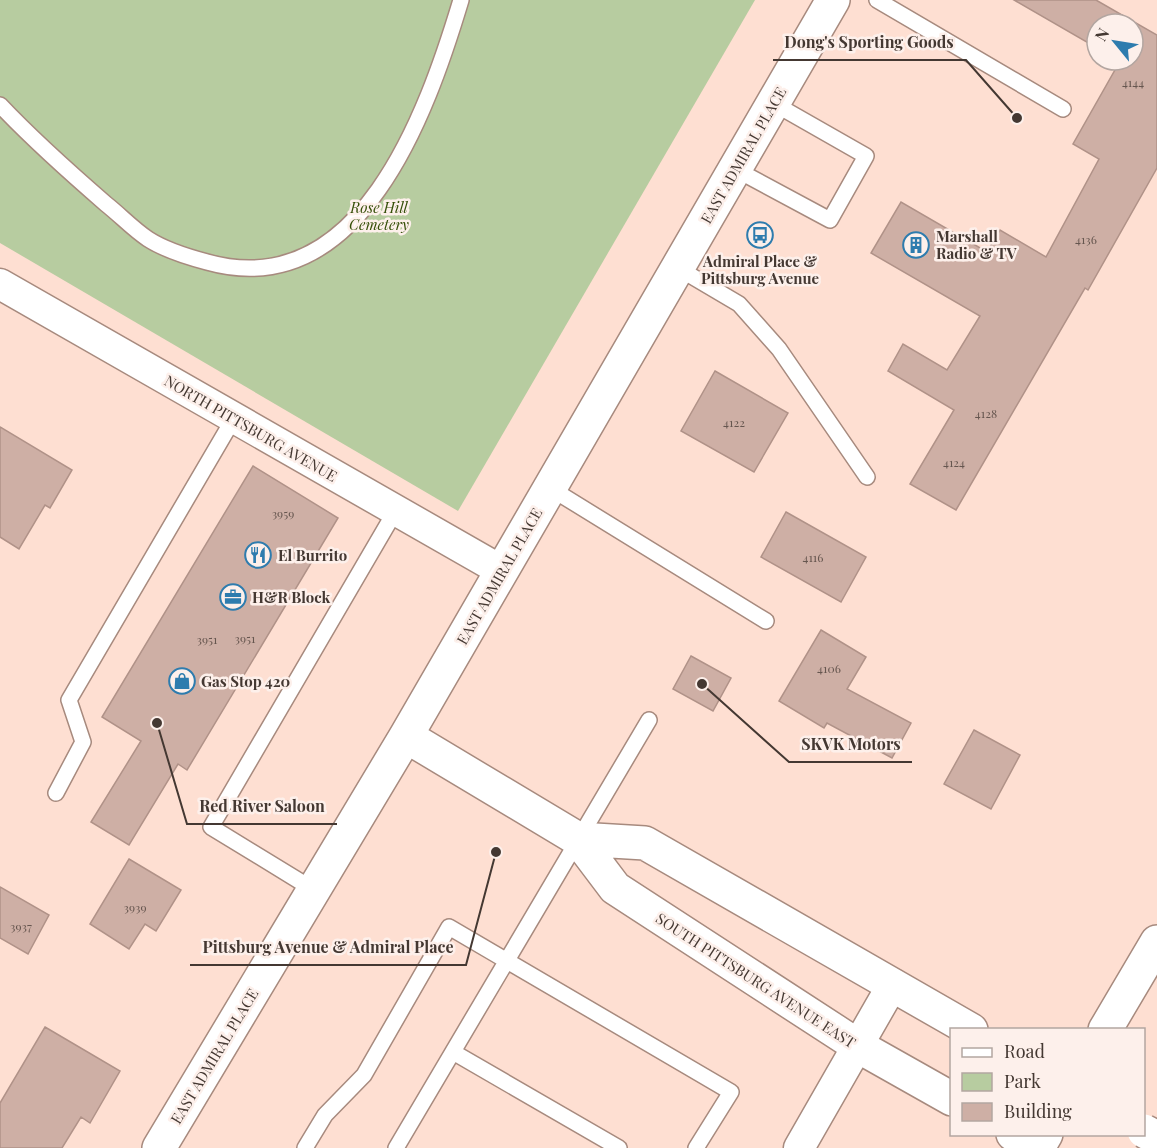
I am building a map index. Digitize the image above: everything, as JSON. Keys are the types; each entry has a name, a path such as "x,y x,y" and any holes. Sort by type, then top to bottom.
{"main road":[{"name":"EAST ADMIRAL PLACE","path":"159,1148 406,736 833,0"},
{"name":"SOUTH PITTSBURG AVENUE EAST","path":"406,736 578,839 615,888 858,1046 950,1098"},
{"name":"SOUTH PITTSBURG AVENUE EAST","path":"578,839 645,843 969,1028"},
{"path":"1106,1028 1157,942"},
{"path":"1016,1136 1037,1148"},
{"path":"1150,1148 1157,1138"}],"street":[{"name":"NORTH PITTSBURG AVENUE","path":"0,284 502,571"},
{"path":"799,1148 893,984"}],"lane":[{"path":"0,105 45,152 148,239 188,257 228,268 269,269 303,258 336,238 363,210 392,169 417,121 445,54 461,0"},
{"path":"877,0 1063,109"},
{"path":"735,169 830,220 866,156 773,104"},
{"path":"678,268 739,304 779,349 867,477"},
{"path":"56,793 83,742 69,700 234,418"},
{"path":"550,488 766,621"},
{"path":"314,890 211,827 396,510"},
{"path":"396,1148 649,720"},
{"path":"305,1148 325,1115 364,1075 449,927 731,1092 696,1148"},
{"path":"453,1052 619,1148"}],"green space":[{"name":"Rose Hill Cemetery","path":"0,0 755,0 458,511 0,243"}],"building":[{"path":"1014,0 1096,0 1117,12 1085,12 1085,41"},
{"path":"1145,28 1157,35 1157,168 1088,290 1085,288 956,510 910,484 954,410 888,371 903,344 947,370 980,316 871,253 901,202 987,252 1000,230 1046,257 1099,159 1073,144 1114,72 1145,72"},
{"path":"715,371 788,413 754,472 681,431"},
{"path":"0,427 72,470 50,508 45,505 19,549 0,537"},
{"path":"253,466 338,518 187,770 178,764 129,845 91,822 141,741 102,717"},
{"path":"786,512 866,557 841,602 761,557"},
{"path":"821,630 866,657 847,689 911,723 892,758 827,723 824,728 779,701"},
{"path":"691,656 731,678 713,711 673,689"},
{"path":"974,730 1020,755 991,809 944,784"},
{"path":"129,859 181,890 156,931 145,924 129,949 90,924"},
{"path":"0,887 49,915 28,954 0,938"},
{"path":"45,1027 120,1071 90,1123 81,1117 62,1148 0,1148 0,1103"}],"place":[{"name":"Dong's Sporting Goods","path":"1017,118"},
{"name":"Admiral Place & Pittsburg Avenue","path":"760,235"},
{"name":"Marshall Radio & TV","path":"916,245"},
{"name":"El Burrito","path":"258,555"},
{"name":"H&R Block","path":"233,597"},
{"name":"Gas Stop 420","path":"182,681"},
{"name":"SKVK Motors","path":"702,684"},
{"name":"Red River Saloon","path":"157,723"},
{"name":"Pittsburg Avenue & Admiral Place","path":"496,852"}]}
